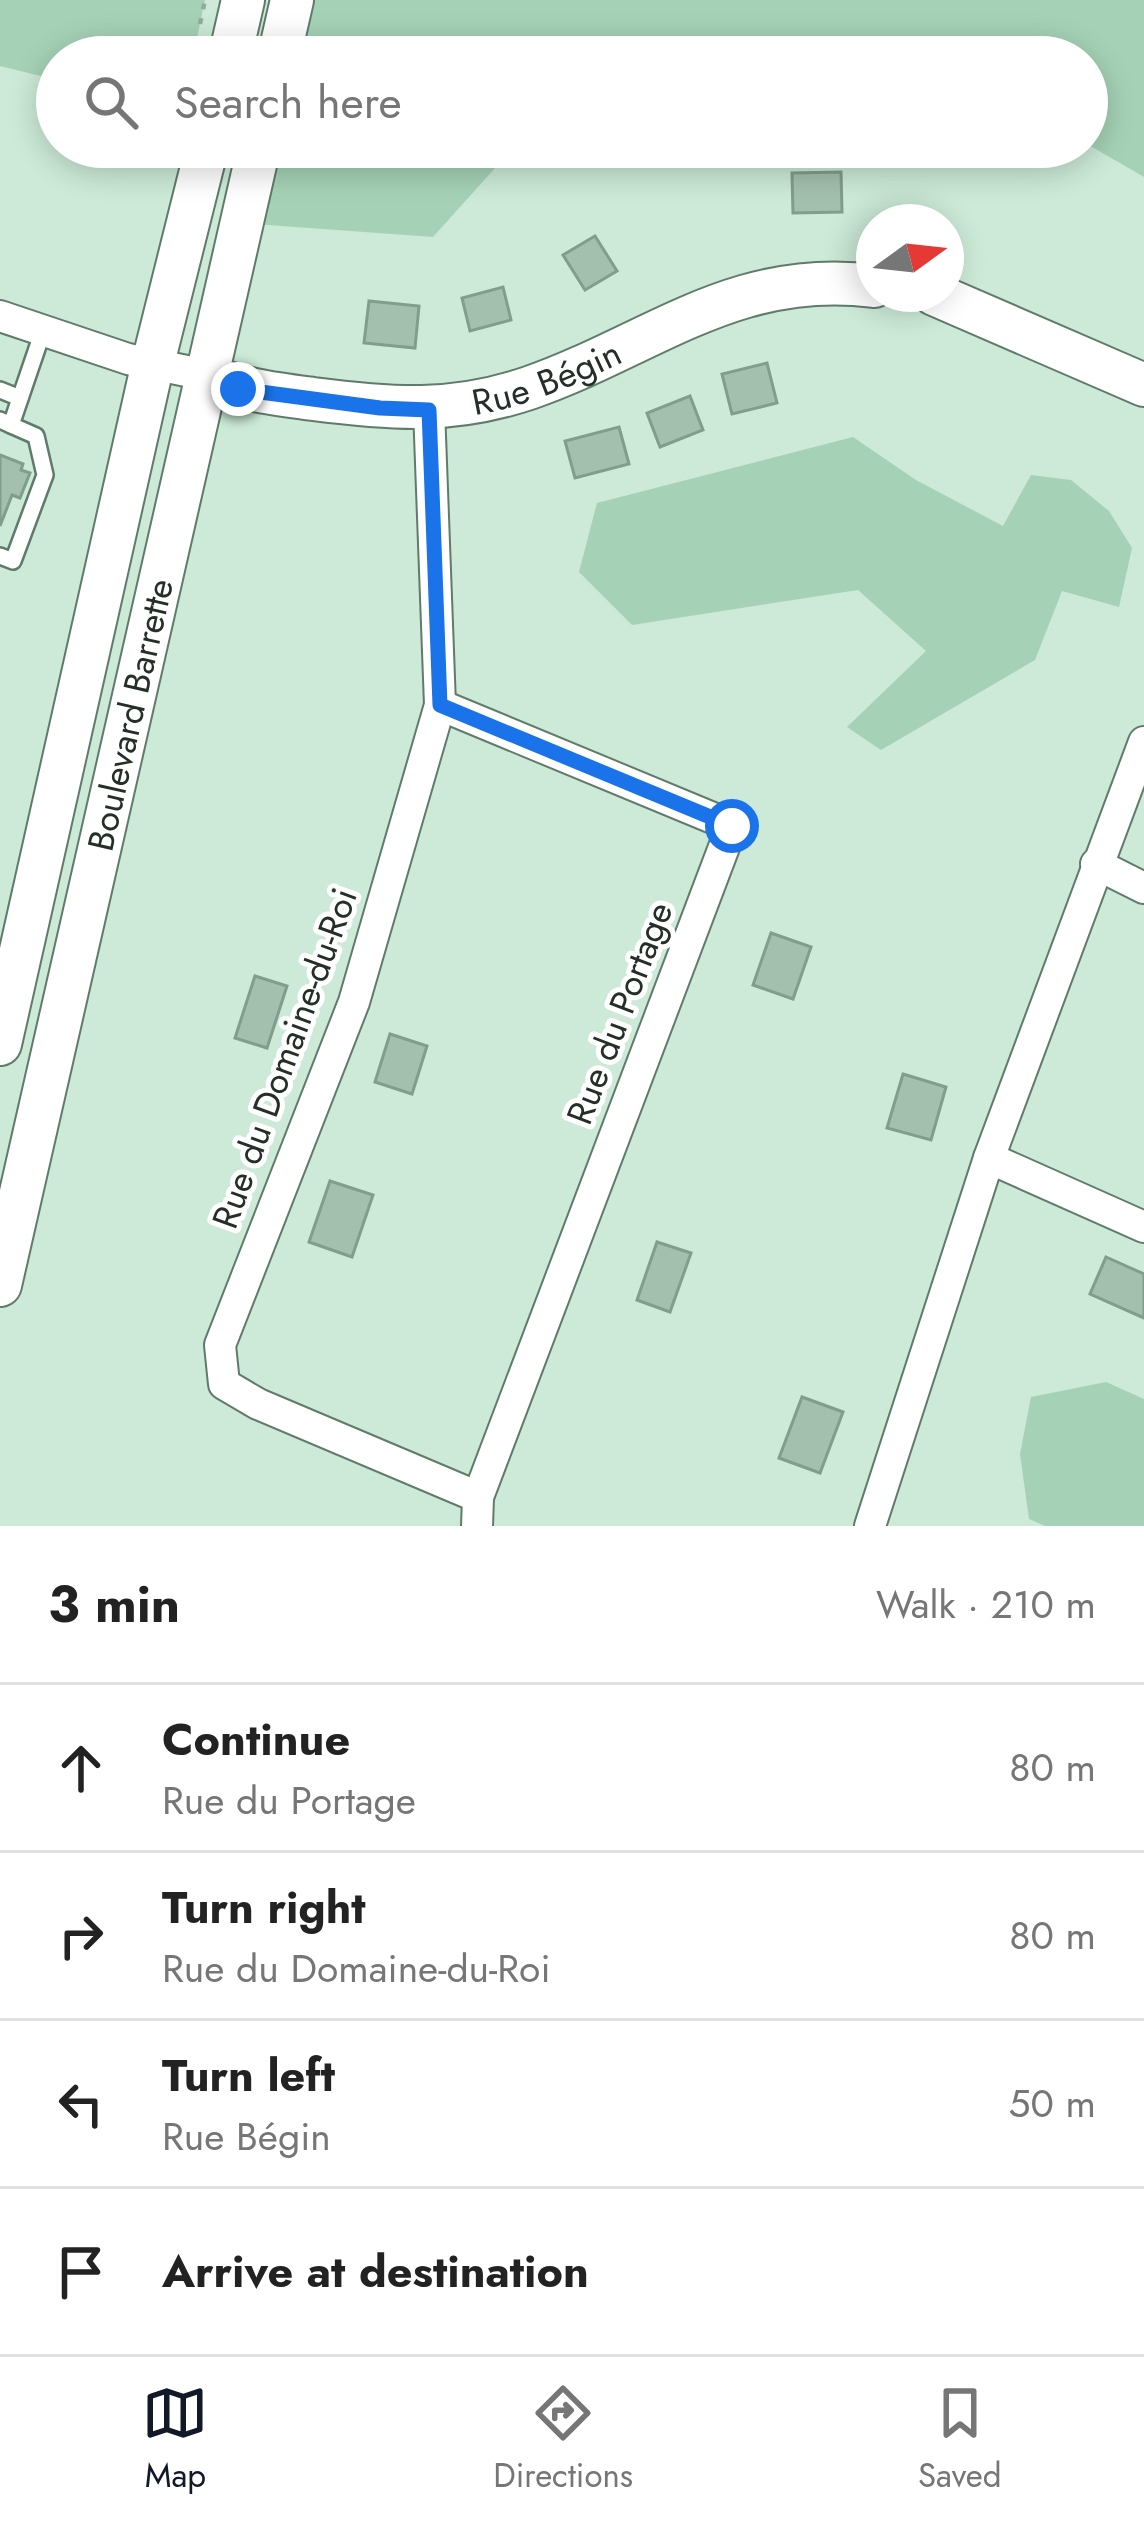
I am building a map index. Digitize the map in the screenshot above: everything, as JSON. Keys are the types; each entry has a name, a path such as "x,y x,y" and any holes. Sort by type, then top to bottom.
{"main road":[{"path":"235,36 243,0"},
{"path":"284,36 292,0"},
{"name":"Boulevard Barrette","path":"0,1044 152,367 202,168"},
{"name":"Boulevard Barrette","path":"0,1285 254,168"},
{"name":"Rue Bégin","path":"206,375 238,389 380,408 429,410 467,405 532,387 744,293 856,284"},
{"path":"964,307 1144,385"}],"street":[{"path":"0,316 152,367 206,375"},
{"name":"Rue du Domaine-du-Roi","path":"429,410 440,705 354,1002 220,1345 224,1384 478,1512"},
{"name":"Rue du Portage","path":"440,705 732,826 478,1512"},
{"path":"870,1526 988,1158 1144,742"},
{"path":"1096,864 1144,888"},
{"path":"988,1158 1144,1227"}],"lane":[{"path":"0,556 13,561 45,475 36,436 6,423 20,398 43,331"},
{"path":"0,390 20,398"}],"green space":[{"path":"0,0 205,0 197,36 36,36 36,75 0,66"},
{"path":"292,0 1144,0 1144,177 1108,156 1108,36 284,36"},
{"path":"254,168 495,168 433,237 242,223"},
{"path":"853,437 916,480 1003,526 1031,475 1071,480 1109,511 1132,548 1119,607 1062,591 1035,660 881,750 847,727 926,651 858,590 632,625 579,572 597,503"},
{"path":"1106,1382 1144,1399 1144,1526 1045,1526 1029,1519 1020,1454 1031,1397"}],"building":[{"path":"841,172 842,212 793,213 792,173"},
{"path":"595,236 617,271 585,290 563,255"},
{"path":"503,287 511,320 470,331 462,298"},
{"path":"369,301 419,306 415,348 364,343"},
{"path":"767,363 777,403 732,414 722,374"},
{"path":"690,396 703,430 660,447 647,413"},
{"path":"619,427 629,464 575,478 565,441"},
{"path":"0,455 23,464 21,470 30,473 20,498 12,495 0,526"},
{"path":"771,933 811,947 793,999 753,985"},
{"path":"255,976 287,986 267,1048 235,1038"},
{"path":"390,1034 427,1046 412,1094 375,1082"},
{"path":"903,1074 946,1087 931,1140 887,1128"},
{"path":"330,1181 373,1195 352,1257 309,1242"},
{"path":"657,1242 691,1253 670,1312 637,1300"},
{"path":"1106,1257 1144,1274 1144,1318 1090,1294"},
{"path":"802,1397 843,1412 820,1473 779,1458"}],"route":[{"path":"238,389 429,410 440,705 732,826"}]}
